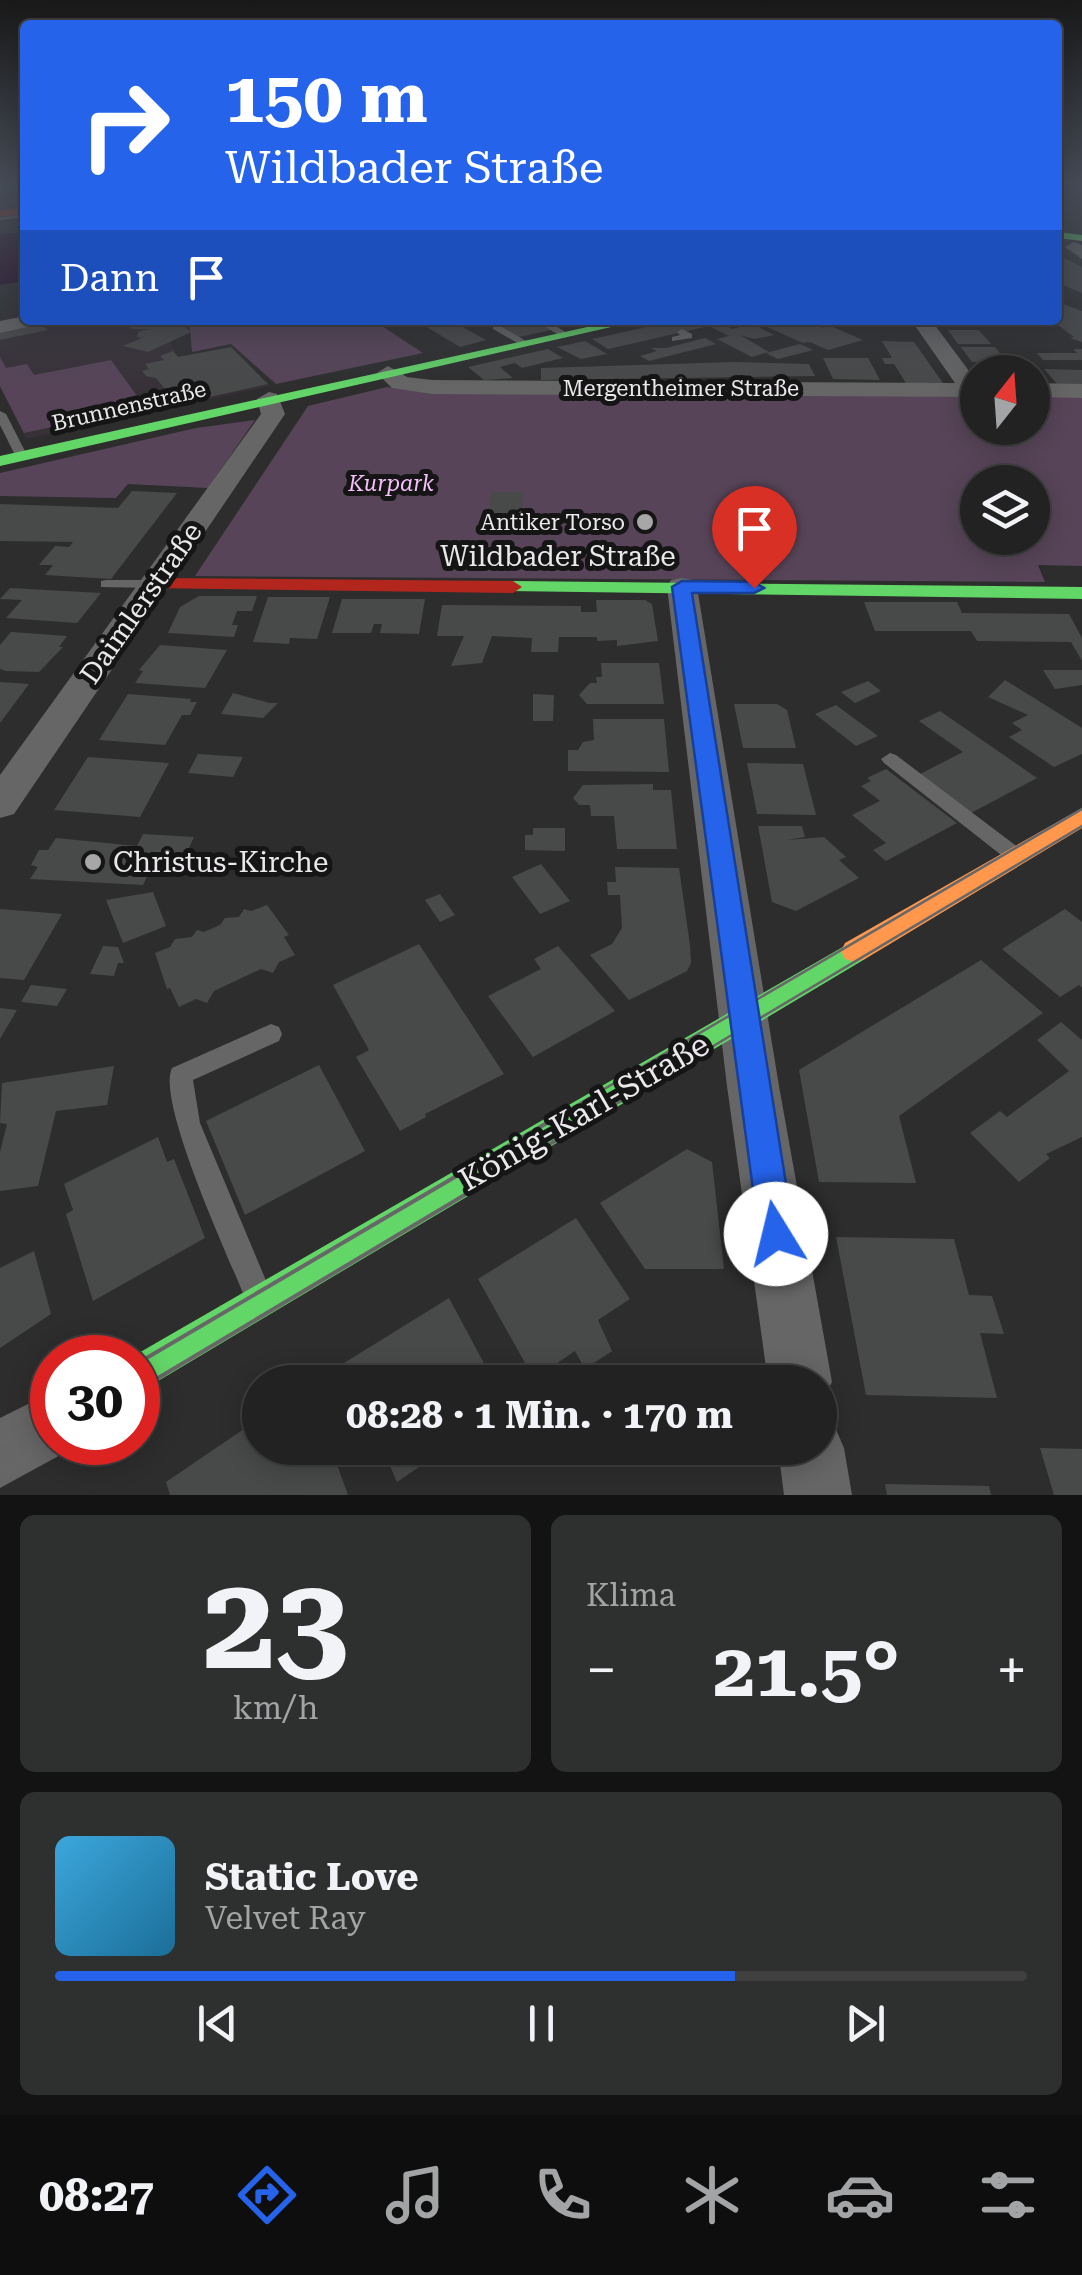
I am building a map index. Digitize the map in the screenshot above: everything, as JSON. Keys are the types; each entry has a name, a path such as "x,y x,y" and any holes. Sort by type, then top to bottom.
{"street":[{"name":"Brunnenstraße","path":"11,459 614,325"},
{"path":"926,325 960,371"},
{"name":"Mergentheimer Straße","path":"388,373 400,383 432,387 960,390"},
{"path":"1050,390 1082,391"},
{"name":"Daimlerstraße","path":"0,804 273,414 268,399"},
{"name":"Wildbader Straße","path":"154,584 1082,592"},
{"path":"682,587 797,1365"},
{"name":"König-Karl-Straße","path":"160,1361 1082,817"},
{"path":"0,1455 30,1437"},
{"path":"814,1465 818,1495"}],"lane":[{"path":"547,325 565,336"},
{"path":"496,327 526,344"},
{"path":"0,414 11,459"},
{"path":"106,584 154,584"},
{"path":"890,759 1017,856"},
{"path":"260,1303 188,1123 180,1075 271,1034"}],"shaded area":[{"path":"0,254 20,254 20,282 0,285"},
{"path":"24,325 183,325 191,332 170,343 178,357 231,347 270,386 26,439 0,389 0,330"}],"green space":[{"path":"186,325 381,325 423,353 276,384 231,344 192,352"},
{"path":"0,357 6,368 27,364 34,375 111,360 145,407 24,433 0,386"},
{"name":"Kurpark","path":"387,387 433,393 960,396 960,445 1050,445 1050,397 1082,397 1082,566 1038,565 1045,582 195,576 308,406"},
{"path":"255,420 208,488 128,484 116,498 0,496 0,473 196,428"}],"building":[{"path":"1062,257 1082,267 1082,293 1062,285"},
{"path":"1062,304 1082,311 1082,342 1070,338 1074,337 1058,325 1062,325"},
{"path":"42,325 48,330 0,340 0,330"},
{"path":"127,325 183,325 191,332 148,352 123,346 142,338 137,337 138,332 149,329"},
{"path":"423,325 459,325 486,340 460,347"},
{"path":"542,325 551,330 519,337 503,327"},
{"path":"656,325 724,325 732,329 755,325 774,335 754,339 740,335 769,352 752,357 717,339 729,336 709,326 608,349 592,339"},
{"path":"762,325 814,325 827,329 818,325 828,325 863,340 828,350"},
{"path":"948,330 979,330 991,344 958,344"},
{"path":"705,338 716,344 649,361 640,356 657,351 651,348"},
{"path":"585,341 607,354 581,359 557,347"},
{"path":"882,341 914,342 943,383 906,383 894,364 885,364 882,358 892,358"},
{"path":"800,344 813,350 778,359 766,353"},
{"path":"231,347 268,384 177,404 157,390 165,389 156,378 142,371 149,369 145,364 164,360 160,356 173,351 178,357"},
{"path":"961,347 995,347 1001,355 967,355"},
{"path":"548,349 563,358 522,368 515,363 500,367 513,378 484,380 468,367"},
{"path":"1073,349 1082,349 1082,360 1050,360 1050,355 1037,353 1077,353"},
{"path":"823,358 868,358 880,380 833,379"},
{"path":"734,362 809,364 815,376 541,380 541,368"},
{"path":"1050,369 1082,370 1082,384 1057,384"},
{"path":"132,491 177,493 111,579 45,575 53,565 39,565 55,546 69,547 73,542 0,541 0,504 118,508"},
{"path":"491,492 523,492 522,515 489,515"},
{"path":"10,588 101,593 77,623 6,618 22,600 0,599"},
{"path":"199,596 257,596 252,611 237,611 232,625 238,625 234,637 168,633 180,607"},
{"path":"268,597 330,597 317,639 290,638 289,644 253,642"},
{"path":"342,599 425,599 419,634 380,633 382,624 374,624 371,633 332,633"},
{"path":"596,600 645,600 652,604 658,641 617,646 617,640 559,637 558,652 531,652 532,638 492,636 482,663 451,666 464,636 437,636 442,605 581,606 581,612 597,612"},
{"path":"864,602 957,602 962,613 1069,614 1082,638 1082,661 1071,642 977,641 971,631 875,631"},
{"path":"11,632 67,636 59,647 63,647 39,672 6,671 0,669 0,645"},
{"path":"160,645 227,650 205,688 135,683 143,671 139,670"},
{"path":"601,663 659,663 664,704 587,704 579,695 590,683 597,683 596,677 602,677"},
{"path":"1043,670 1082,670 1082,685 1055,689"},
{"path":"1005,680 1082,728 1082,754 1054,767 1009,737 1022,730 1012,723 1028,715 988,697"},
{"path":"868,681 881,691 855,703 841,692"},
{"path":"0,682 29,684 0,723"},
{"path":"233,693 278,703 263,718 221,714"},
{"path":"128,694 197,702 190,715 182,715 165,745 99,740"},
{"path":"533,694 554,695 553,721 533,721"},
{"path":"734,704 777,704 787,710 796,748 743,748"},
{"path":"836,705 878,736 856,746 815,714"},
{"path":"940,711 1037,778 971,813 920,774 963,752 919,721"},
{"path":"593,719 664,719 669,772 568,771 568,750 578,750 583,742 594,740"},
{"path":"198,754 243,757 233,777 188,773"},
{"path":"88,757 169,763 140,817 54,810"},
{"path":"747,763 803,764 816,815 757,814"},
{"path":"886,769 957,823 886,861 873,850 886,843 852,815 880,801 861,786 871,781 867,778"},
{"path":"653,784 653,790 671,790 677,849 617,849 614,816 591,816 590,805 579,805 573,798 583,785"},
{"path":"758,826 802,826 805,837 787,840 824,837 846,857 839,860 859,878 796,911 772,902"},
{"path":"533,828 565,828 565,851 525,850 525,835 533,835"},
{"name":"Christus-Kirche","path":"143,834 194,837 184,859 156,857 143,885 30,879 38,867 31,865 39,850 48,850 56,838 137,846"},
{"path":"541,864 570,901 540,914 512,877"},
{"path":"615,867 679,868 690,945 691,963 687,971 629,1000 590,955 612,944 622,928 620,895 608,895 607,882 616,882"},
{"path":"153,892 166,926 123,943 106,900"},
{"path":"440,894 455,915 440,922 425,900"},
{"path":"267,905 289,935 284,937 295,955 279,962 273,973 261,969 214,991 207,1003 196,999 179,1007 170,988 167,989 155,953 170,947 175,939 192,937 197,930 204,932 220,925 225,918 239,917 244,909 251,911"},
{"path":"0,909 62,914 24,980 0,978"},
{"path":"1065,909 1082,922 1082,988 1079,985 1060,997 1002,949"},
{"path":"419,944 504,1074 400,1131 356,1057 369,1050 333,985"},
{"path":"103,946 118,947 124,963 118,963 114,976 90,974"},
{"path":"558,946 615,1011 533,1057 488,996 541,969 534,959"},
{"path":"981,960 1043,1013 899,1116 916,1183 819,1182 799,1070"},
{"path":"31,985 67,989 57,1006 21,1002"},
{"path":"0,1008 17,1010 0,1039"},
{"path":"1061,1022 1082,1040 1082,1137 1046,1154 1050,1158 1019,1182 970,1133 1000,1111 1007,1117 1069,1071 1037,1040"},
{"path":"319,1065 365,1151 245,1215 206,1121"},
{"path":"114,1066 107,1105 56,1111 38,1186 0,1191 0,1152 7,1124 0,1123 2,1083"},
{"path":"158,1137 167,1162 174,1159 205,1238 93,1301 66,1214 73,1210 64,1184"},
{"path":"687,1149 712,1162 724,1269 645,1269 600,1203"},
{"path":"576,1218 630,1299 598,1320 612,1351 591,1365 583,1365 575,1351 554,1365 526,1365 478,1279"},
{"path":"836,1237 954,1239 969,1295 992,1296 1004,1334 980,1333 997,1398 866,1395"},
{"path":"34,1251 51,1314 0,1348 0,1268"},
{"path":"449,1298 485,1365 345,1365"},
{"path":"242,1430 242,1465 337,1465 348,1495 170,1495 166,1482"},
{"path":"1040,1448 1082,1449 1082,1495 1054,1495"},
{"path":"390,1465 422,1465 397,1482"},
{"path":"885,1484 989,1486 991,1495 887,1495"}],"tram line":[{"path":"553,1119 1082,809"},
{"path":"591,1119 1082,826"},
{"path":"160,1350 557,1117"},
{"path":"160,1377 595,1117"},
{"path":"0,1444 30,1426"},
{"path":"0,1472 30,1454"}],"traffic: fast":[{"path":"0,461 613,325"},
{"path":"513,587 1082,593"},
{"path":"160,1361 855,951"}],"traffic: slow":[{"path":"855,951 1082,817"}],"traffic: jam":[{"path":"154,584 513,587"}],"place":[{"name":"Antiker Torso","path":"645,522"},
{"name":"Christus-Kirche","path":"93,862"}],"route":[{"path":"754,588 682,587 776,1234"}]}
